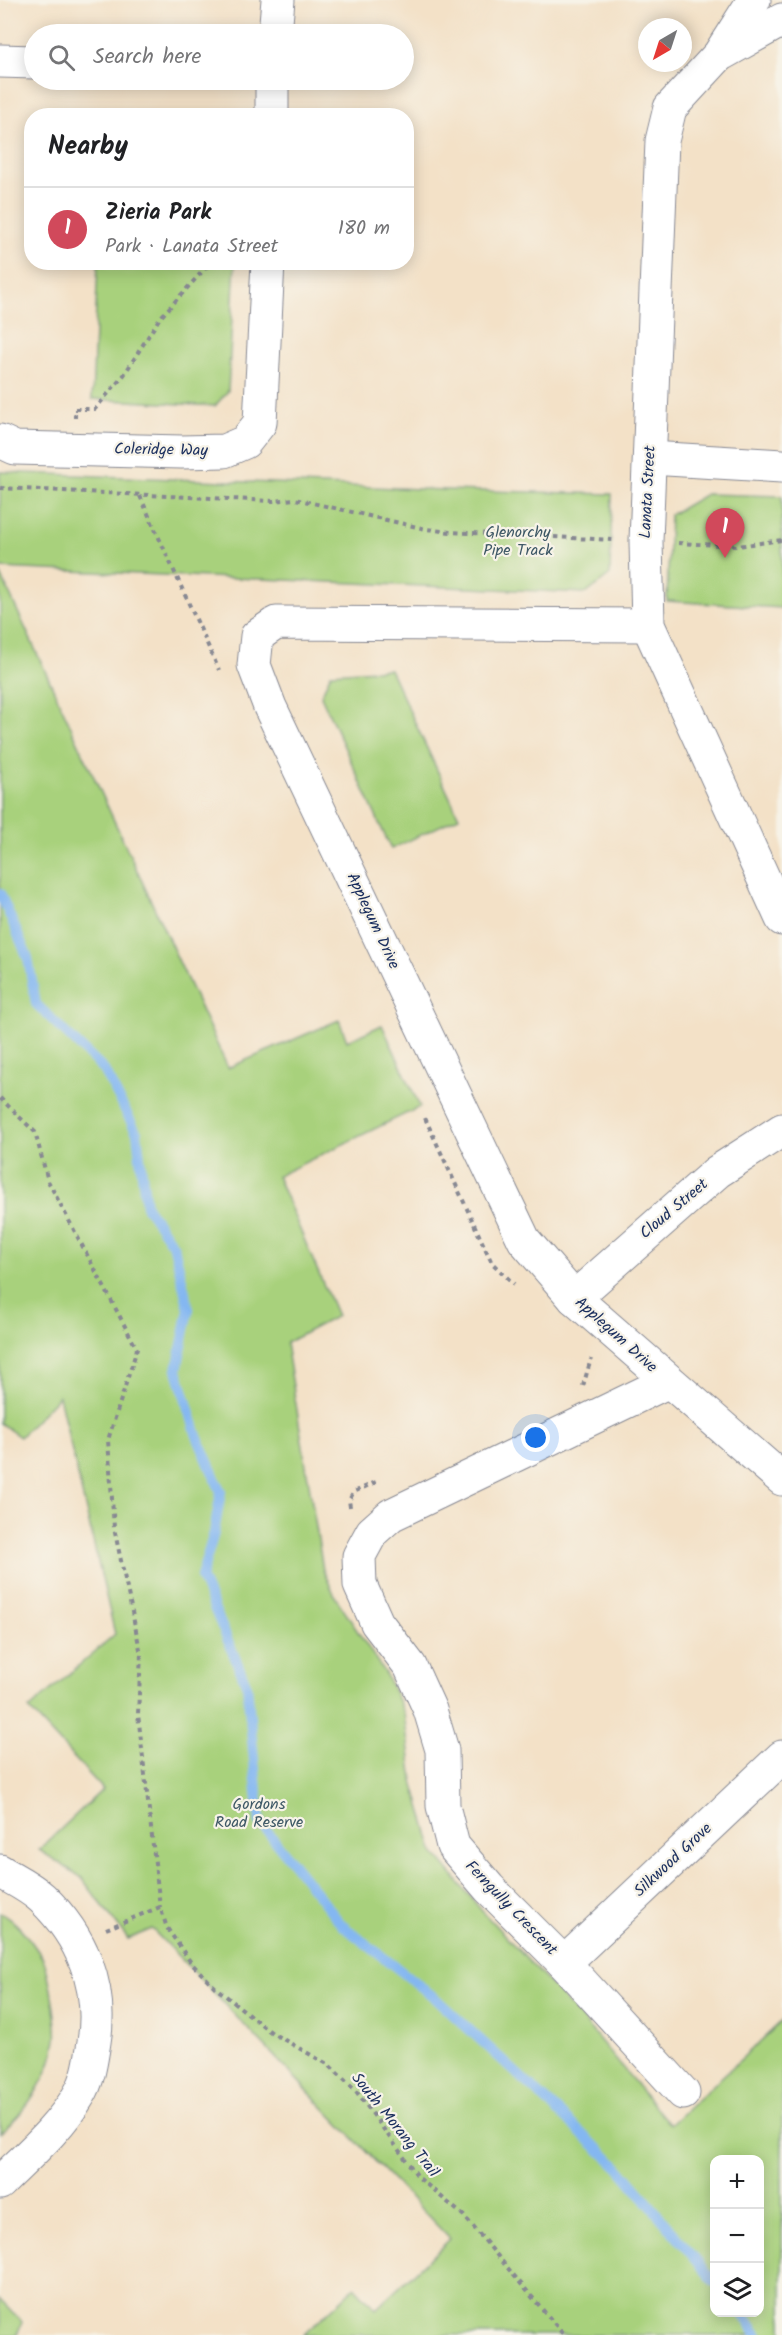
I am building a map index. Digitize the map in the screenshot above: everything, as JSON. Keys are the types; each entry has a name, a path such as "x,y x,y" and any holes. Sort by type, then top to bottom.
{"street":[{"path":"276,24 278,0"},
{"name":"Lanata Street","path":"754,0 718,55 670,108 662,141 646,541 648,625 782,919"},
{"name":"Lanata Street","path":"718,55 782,20"},
{"path":"0,61 24,62"},
{"path":"272,90 272,108"},
{"name":"Coleridge Way","path":"0,441 15,448 182,452 224,451 245,442 260,423 268,270"},
{"path":"650,458 782,466"},
{"name":"Applegum Drive","path":"648,625 276,623 257,636 254,665 270,707 524,1240 574,1298 667,1382 782,1479"},
{"name":"Cloud Street","path":"574,1298 717,1172 782,1130"},
{"name":"Ferngully Crescent","path":"667,1382 391,1515 372,1532 359,1556 360,1585 377,1623 410,1665 430,1710 442,1750 443,1806 453,1846 489,1888 564,1963 683,2093"},
{"name":"Silkwood Grove","path":"564,1963 782,1757"},
{"path":"0,1870 41,1898 77,1940 93,1981 96,2007 90,2065 81,2092 66,2116 0,2183"}],"path":[{"path":"75,449 75,409 95,409 124,375 159,319 203,270"},
{"path":"0,488 273,501 295,499 442,531 738,546 782,540"},
{"path":"140,496 224,680"},
{"name":"South Morang Trail","path":"0,1098 35,1132 48,1181 137,1349 108,1440 114,1528 141,1654 138,1714 160,1907 167,1928 192,1964 216,1988 272,2033 329,2065 356,2091 419,2178 464,2216 564,2335"},
{"path":"420,1107 492,1263 517,1287"},
{"path":"582,1389 591,1359 583,1351"},
{"path":"372,1532 350,1507 349,1500 354,1492 386,1477"},
{"path":"77,1940 160,1907"}],"green space":[{"path":"98,270 235,270 228,391 215,406 92,399"},
{"name":"Glenorchy Pipe Track","path":"0,472 445,490 612,494 610,575 587,593 0,568"},
{"path":"706,494 782,496 782,608 667,601 670,515"},
{"name":"Gordons Road Reserve","path":"0,573 228,1068 339,1020 347,1041 382,1025 420,1107 277,1176 337,1316 286,1343 323,1570 336,1598 386,1675 404,1713 413,1781 433,1851 482,1911 578,2014 670,2125 782,2021 782,2335 303,2335 355,2287 376,2309 450,2239 152,1929 128,1939 81,1877 39,1850 103,1789 29,1709 115,1634 59,1396 20,1437 0,1423"},
{"path":"390,669 459,817 391,849 321,696 331,673"},
{"path":"0,1912 24,1933 43,1959 50,1986 56,2040 49,2066 36,2091 19,2114 0,2133"},
{"path":"0,2299 22,2322 17,2335 0,2335"}],"waterway":[{"path":"0,893 28,958 36,1004 104,1070 137,1133 146,1206 174,1247 189,1309 177,1370 197,1436 221,1492 214,1533 201,1577 247,1686 260,1822 342,1925 434,1997 618,2167 710,2276"},
{"path":"745,2317 758,2335"}],"place":[{"name":"Zieria Park","path":"725,558"}]}
